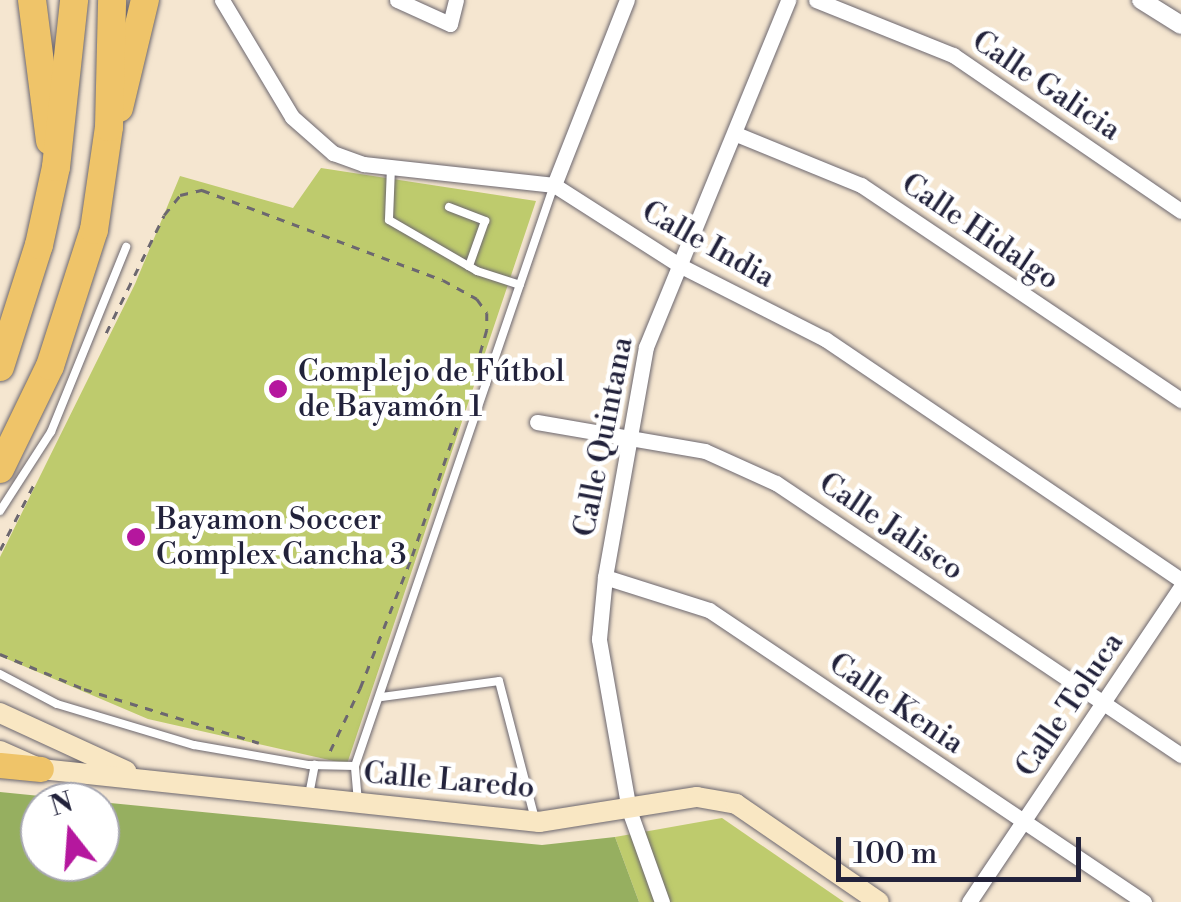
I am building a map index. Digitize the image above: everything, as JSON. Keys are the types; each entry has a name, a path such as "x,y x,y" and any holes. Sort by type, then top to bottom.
{"highway":[{"path":"32,0 56,167"},
{"path":"0,366 39,245 56,167 74,0"},
{"path":"0,469 50,366 82,277 109,127 112,0"},
{"path":"109,127 124,97 145,0"},
{"path":"0,765 42,769"}],"main road":[{"path":"0,713 151,781"},
{"name":"Calle Laredo","path":"0,751 42,769 535,821 696,797 736,804 879,902"}],"street":[{"name":"Calle India","path":"222,0 292,118 333,152 364,164 554,185 679,265 825,340 1181,583"},
{"path":"396,0 450,24 456,0"},
{"path":"554,185 627,0"},
{"name":"Calle Quintana","path":"662,902 629,810 599,639 605,577 646,347 788,0"},
{"name":"Calle Galicia","path":"816,0 952,55 1181,211"},
{"path":"1140,0 1181,25"},
{"name":"Calle Hidalgo","path":"736,134 861,185 1181,400"},
{"name":"Calle Jalisco","path":"537,422 705,452 776,483 1181,755"},
{"name":"Calle Kenia","path":"605,577 709,610 1144,902"},
{"name":"Calle Toluca","path":"970,902 1181,583"}],"lane":[{"path":"391,167 389,220 469,266 520,286"},
{"path":"358,803 355,766 554,185"},
{"path":"449,207 484,221 469,266"},
{"path":"0,511 51,432 126,247"},
{"path":"0,674 57,704 194,745 316,766 355,766"},
{"path":"382,696 499,681 535,821"},
{"path":"308,797 316,766"}],"path":[{"path":"106,334 164,215 190,190 202,190 443,280 468,292 487,313 485,340 412,556 360,688 330,751 324,754"},
{"path":"0,550 40,472"},
{"path":"0,654 84,689 270,745"}],"green space":[{"name":"Complejo de Fútbol de Bayamón 1","path":"321,168 536,201 347,764 148,719 0,656 0,557 135,284 180,176 293,208"},
{"path":"0,792 20,794 20,882 120,882 120,804 542,845 615,837 639,902 0,902"},
{"path":"722,818 844,902 639,902 615,837"}],"place":[{"name":"Complejo de Fútbol de Bayamón 1","path":"278,389"},
{"name":"Bayamon Soccer Complex Cancha 3","path":"136,537"}]}
